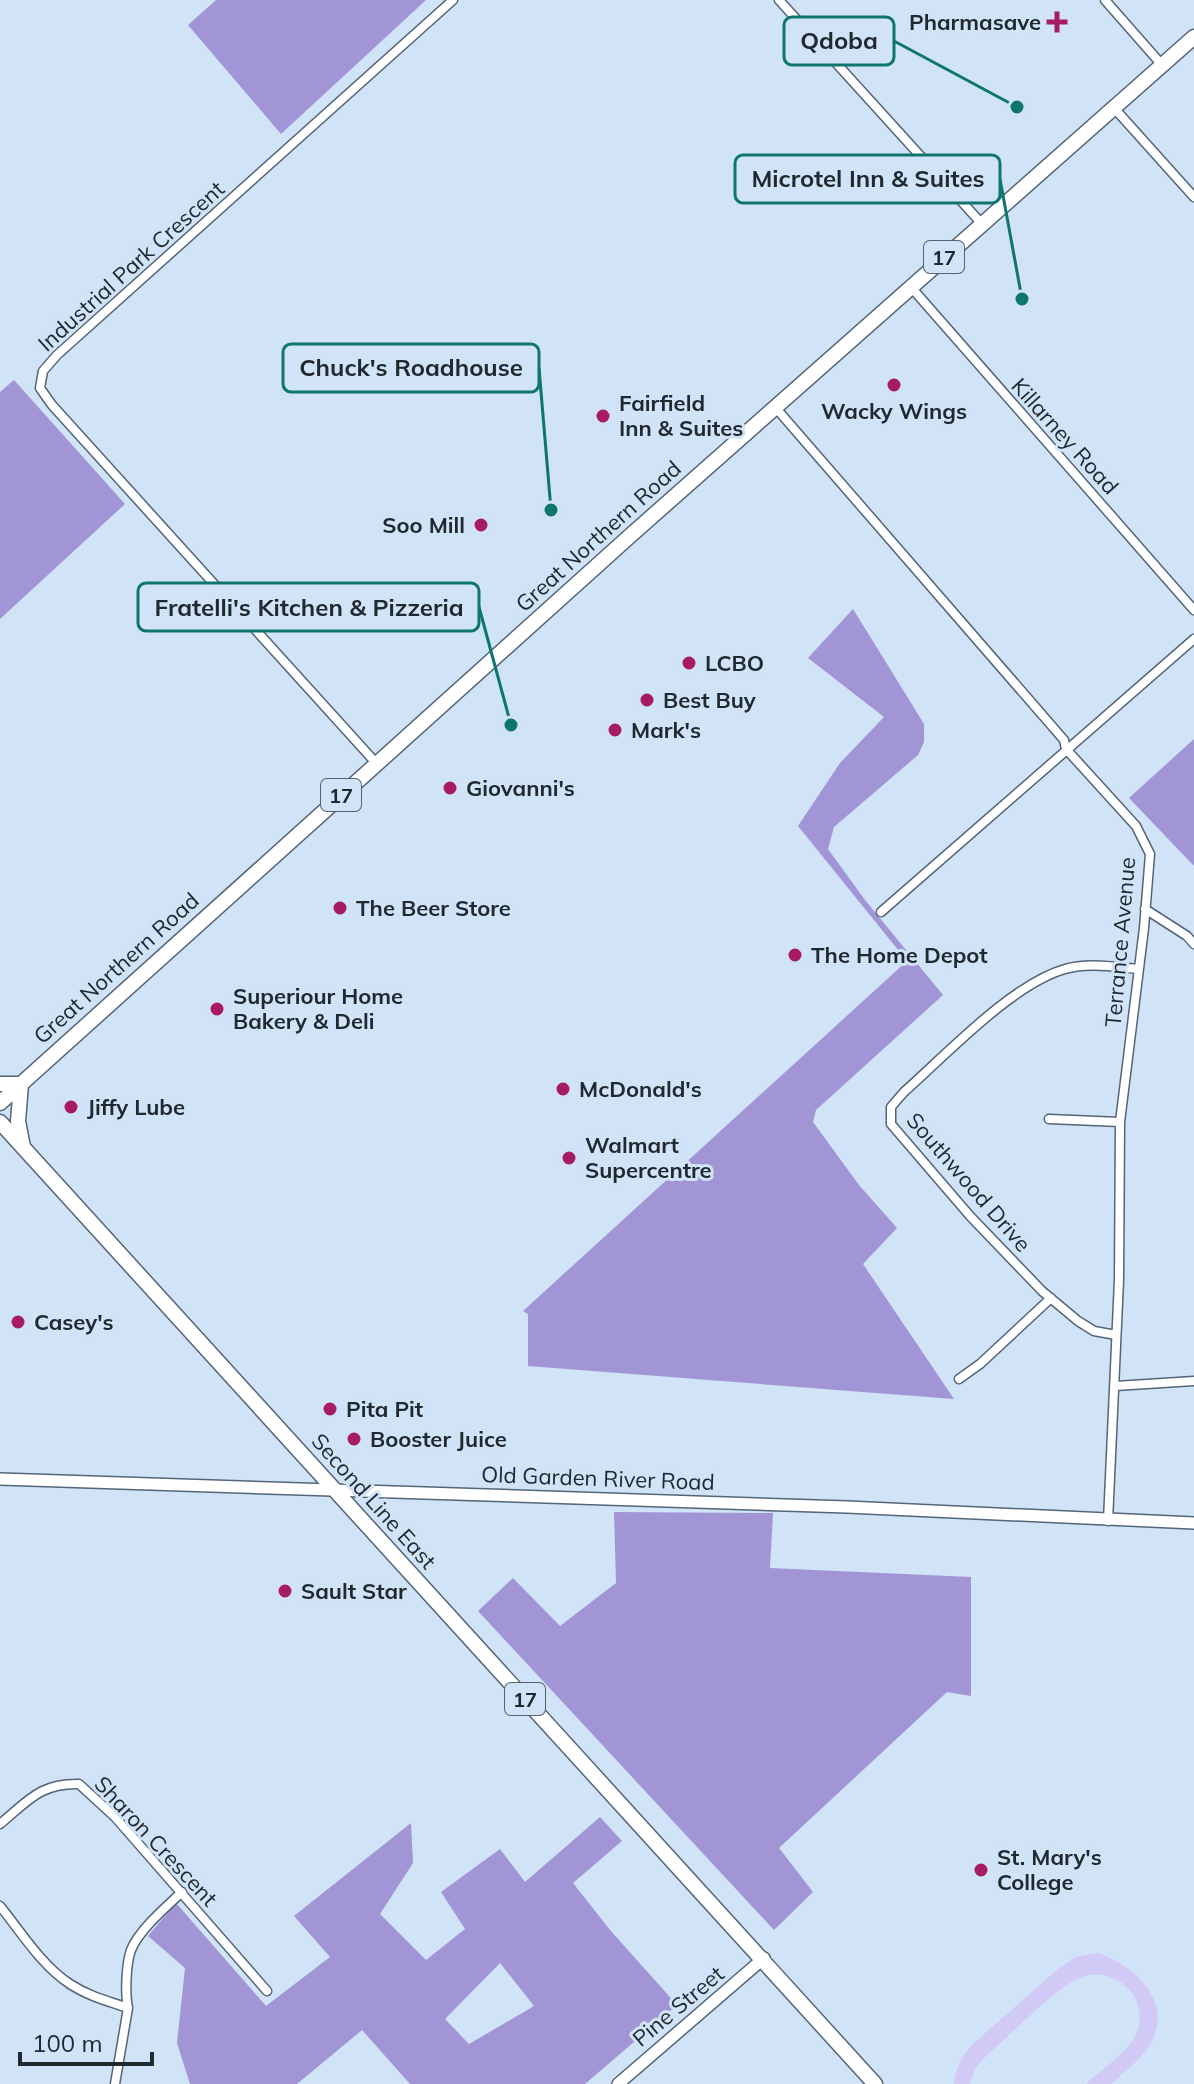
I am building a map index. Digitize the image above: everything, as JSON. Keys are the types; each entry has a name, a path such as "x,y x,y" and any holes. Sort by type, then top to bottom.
{"highway":[{"name":"Great Northern Road","path":"0,1103 910,286 1194,37"},
{"path":"0,1084 21,1084 18,1121 24,1149"},
{"name":"Second Line East","path":"0,1122 875,2084"}],"main road":[{"name":"Old Garden River Road","path":"0,1479 847,1507 1194,1523"},
{"name":"Pine Street","path":"618,2084 763,1959"}],"street":[{"name":"Industrial Park Crescent","path":"376,763 52,405 40,388 43,371 57,355 453,0"},
{"path":"779,0 982,224"},
{"path":"1105,0 1162,65"},
{"path":"1115,109 1194,197"},
{"name":"Killarney Road","path":"910,286 1194,610"},
{"name":"Terrance Avenue","path":"775,407 1064,740 1066,749 1136,826 1150,854 1120,1122 1119,1280 1108,1521"},
{"path":"881,912 1194,639"},
{"path":"1145,909 1194,944"},
{"name":"Southwood Drive","path":"1116,1335 1094,1331 1051,1298 970,1216 891,1124 891,1107 1020,990 1063,969 1085,965 1139,969"},
{"path":"1049,1119 1120,1122"},
{"path":"959,1379 980,1364 1051,1298"},
{"path":"1115,1386 1194,1381"},
{"name":"Sharon Crescent","path":"0,1824 38,1794 57,1784 79,1784 115,1817 267,1991"},
{"path":"115,2084 128,2008 126,1996 131,1950 154,1919 182,1892"},
{"path":"0,1906 48,1966 69,1983 128,2008"}],"shaded area":[{"path":"216,0 426,0 281,134 188,25"},
{"path":"14,380 125,504 0,619 0,392"},
{"path":"853,609 924,724 924,742 918,755 834,827 828,849 865,900 943,995 816,1110 813,1122 859,1185 897,1228 863,1264 954,1399 528,1366 528,1314 523,1311 907,961 798,826 840,763 884,717 808,658"},
{"path":"1194,739 1194,866 1129,798"},
{"path":"614,1512 773,1513 770,1568 971,1577 971,1696 947,1692 779,1848 813,1892 774,1930 478,1611 513,1578 560,1626 616,1583"},
{"path":"600,1817 622,1841 573,1883 677,2005 585,2084 410,2084 362,2030 297,2084 190,2084 177,2043 185,1968 148,1936 176,1903 266,2006 330,1957 294,1916 411,1823 413,1863 380,1914 426,1960 465,1929 441,1892 500,1849 525,1882","holes":["500,1963 534,2006 469,2044 445,2019"]},
{"path":"1098,1953 1125,1966 1137,1976 1154,2000 1157,2028 1147,2049 1132,2065 1111,2084 1086,2084 1128,2046 1137,2032 1140,2019 1139,2007 1127,1987 1117,1980 1094,1974 1072,1982 1032,2014 983,2059 975,2069 970,2084 954,2084 960,2062 974,2043 1058,1969 1076,1957"}],"place":[{"name":"Pharmasave","path":"1057,22"},
{"name":"Qdoba","path":"1017,107"},
{"name":"Microtel Inn & Suites","path":"1022,299"},
{"name":"Wacky Wings","path":"894,385"},
{"name":"Fairfield Inn & Suites","path":"603,416"},
{"name":"Chuck's Roadhouse","path":"551,510"},
{"name":"Soo Mill","path":"481,525"},
{"name":"LCBO","path":"689,663"},
{"name":"Best Buy","path":"647,700"},
{"name":"Fratelli's Kitchen & Pizzeria","path":"511,725"},
{"name":"Mark's","path":"615,730"},
{"name":"Giovanni's","path":"450,788"},
{"name":"The Beer Store","path":"340,908"},
{"name":"The Home Depot","path":"795,955"},
{"name":"Superiour Home Bakery & Deli","path":"217,1009"},
{"name":"McDonald's","path":"563,1089"},
{"name":"Jiffy Lube","path":"71,1107"},
{"name":"Walmart Supercentre","path":"569,1158"},
{"name":"Casey's","path":"18,1322"},
{"name":"Pita Pit","path":"330,1409"},
{"name":"Booster Juice","path":"354,1439"},
{"name":"Sault Star","path":"285,1591"},
{"name":"St. Mary's College","path":"981,1870"}]}
